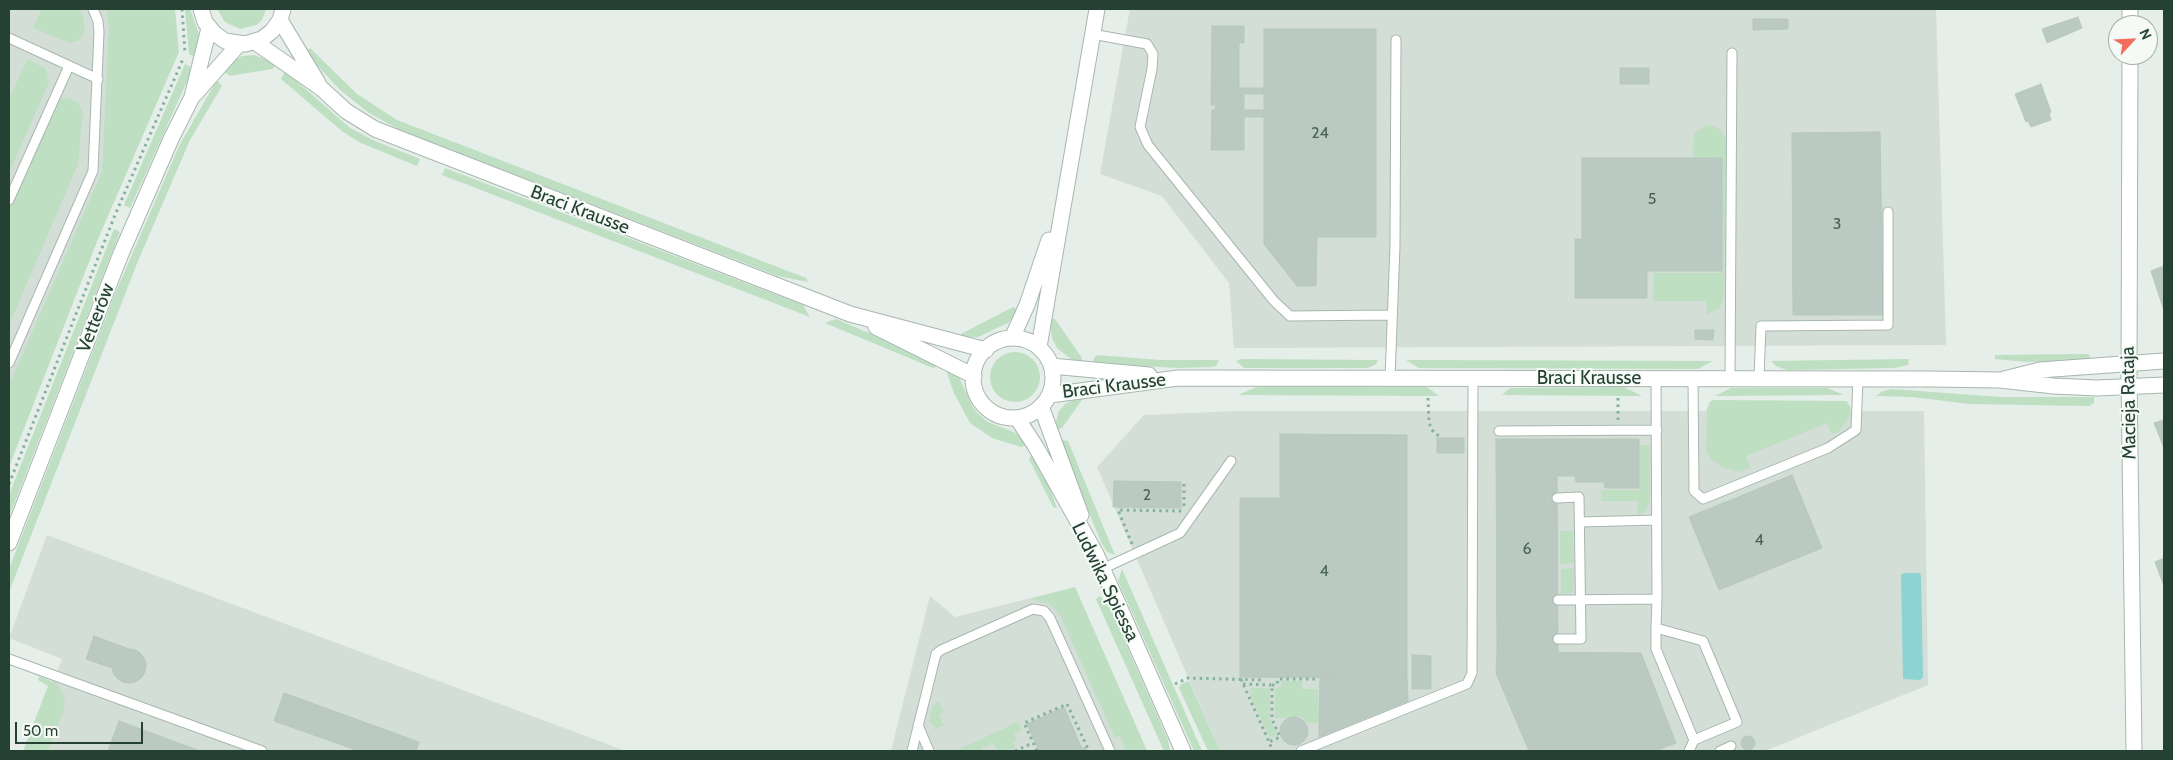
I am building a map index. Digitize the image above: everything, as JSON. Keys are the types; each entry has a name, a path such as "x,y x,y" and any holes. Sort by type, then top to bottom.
{"street":[{"path":"201,9 209,28 225,41 239,44 255,42 272,31 281,14"},
{"path":"1038,347 1097,9"},
{"name":"Braci Krausse","path":"281,14 321,88"},
{"name":"Vetterów","path":"9,543 120,256 171,139 192,97 209,28"},
{"name":"Braci Krausse","path":"255,42 321,88 346,111 375,129 850,314 974,376"},
{"name":"Vetterów","path":"192,97 239,44"},
{"name":"Macieja Rataja","path":"2130,65 2128,363 2134,751"},
{"path":"1012,338 1026,305 1064,196"},
{"name":"Braci Krausse","path":"850,314 986,350"},
{"path":"1012,338 1026,340 1038,347 1051,366 1053,375 1045,400 1026,416 1017,418 989,410 978,394 974,376 977,362 986,350 998,342 1012,338"},
{"name":"Braci Krausse","path":"2000,380 2023,372 2040,370 2164,361"},
{"name":"Braci Krausse","path":"1051,366 1178,378 1858,378 2000,380 2054,386 2129,387 2164,385"},
{"name":"Braci Krausse","path":"1045,400 1178,378"},
{"path":"1045,400 1096,554"},
{"name":"Ludwika Spiessa","path":"1017,418 1036,447 1096,554 1183,751"}],"lane":[{"path":"9,363 93,171 98,78 98,21 93,9"},
{"path":"1092,34 1147,44 1153,54 1152,69 1140,127 1145,139 1274,301 1290,316 1391,315"},
{"path":"9,38 98,78"},
{"path":"1390,379 1395,245 1396,40"},
{"path":"1730,379 1732,53"},
{"path":"9,200 69,66"},
{"path":"1759,378 1761,326 1888,325 1888,212"},
{"path":"1301,751 1467,684 1472,673 1472,378"},
{"path":"1656,378 1656,649 1694,740"},
{"path":"1693,379 1694,492 1703,499 1828,448 1856,430 1858,378"},
{"path":"1499,431 1657,430"},
{"path":"1102,569 1180,533 1231,462"},
{"path":"1557,498 1579,497 1581,639 1558,639"},
{"path":"1580,522 1657,520"},
{"path":"1558,600 1657,599"},
{"path":"912,751 934,659 941,650 1022,612 1039,609 1050,618 1110,751"},
{"path":"1656,628 1703,641 1737,722 1694,740 1689,751"},
{"path":"9,659 262,751"},
{"path":"918,725 929,751"},
{"path":"1720,751 1731,746"}],"path":[{"path":"9,484 113,214 184,58 186,52 182,9"},
{"path":"113,214 120,217"},
{"path":"1428,398 1429,423 1432,430 1440,436"},
{"path":"1618,398 1618,425"},
{"path":"1136,554 1118,510 1184,511 1184,482"},
{"path":"1175,684 1188,678 1263,680"},
{"path":"1241,679 1273,751"},
{"path":"1243,684 1277,685 1278,679 1317,679"},
{"path":"1269,742 1280,737 1272,719 1272,685"},
{"path":"1037,751 1024,723 1067,704 1089,751"},
{"path":"1015,751 1033,743"}],"shaded area":[{"path":"9,9 120,9 113,172 9,444"},
{"path":"1130,9 1936,9 1946,345 1234,348 1229,283 1162,196 1100,174"},
{"path":"1237,411 1924,411 1928,685 1765,751 1220,751 1097,467 1144,415"},
{"path":"47,535 626,751 28,751 62,659 9,638"},
{"path":"1075,587 1147,751 891,751 930,596 955,617"}],"green space":[{"path":"42,9 79,9 83,17 85,31 78,41 70,43 33,28"},
{"path":"107,9 175,9 179,52 98,239 9,467 9,385 102,172 109,27"},
{"path":"185,9 190,9 200,37 197,58 189,54"},
{"path":"217,9 266,9 262,20 256,25 240,29 225,22"},
{"path":"310,48 357,94 397,120 806,278 808,282 778,276 400,130 369,113 340,90 305,52"},
{"path":"254,55 277,64 272,69 230,76 223,71 230,63 242,56"},
{"path":"27,59 46,69 49,82 9,173 9,100"},
{"path":"185,64 193,68 130,208 124,205"},
{"path":"285,71 350,128 375,141 420,159 417,166 361,143 343,132 281,79"},
{"path":"217,80 222,86 190,140 138,261 9,592 9,569 115,294 179,146"},
{"path":"67,97 77,102 83,112 78,164 9,325 9,210 58,100"},
{"path":"1709,125 1720,129 1726,138 1724,296 1719,309 1707,314 1706,301 1653,301 1654,273 1722,273 1722,158 1693,157 1694,134 1701,128"},
{"path":"445,168 803,305 810,317 442,175"},
{"path":"114,229 120,232 9,517 9,495"},
{"path":"1013,307 1019,310 1008,323 978,337 959,338 961,334"},
{"path":"1049,318 1055,319 1082,358 1081,362 1072,360 1057,348 1052,338"},
{"path":"836,319 939,363 938,366 933,368 825,323"},
{"path":"1015,352 1025,354 1033,359 1038,367 1040,377 1038,387 1033,395 1025,400 1015,402 1005,400 997,395 992,387 990,377 992,367 997,359 1005,354"},
{"path":"2088,354 2093,360 2026,362 1995,359 1995,355"},
{"path":"1097,355 1160,360 1219,360 1216,366 1211,367 1177,368 1093,363"},
{"path":"1242,359 1378,360 1376,364 1368,368 1244,368 1236,361"},
{"path":"1909,359 1908,365 1894,368 1787,370 1776,366 1771,361"},
{"path":"1406,360 1713,361 1698,369 1419,368"},
{"path":"948,368 960,379 972,406 978,414 988,422 1016,433 1028,444 1021,447 992,438 970,423 954,393 947,373"},
{"path":"1257,387 1427,387 1439,396 1238,395"},
{"path":"1624,387 1642,396 1502,395 1510,388"},
{"path":"1731,388 1827,388 1844,395 1715,396"},
{"path":"1892,389 2000,397 2094,397 2094,403 2089,406 1970,404 1912,397 1876,396 1883,391"},
{"path":"1082,396 1082,400 1062,428 1057,430 1056,421 1059,411 1065,404"},
{"path":"1713,400 1847,401 1851,409 1849,417 1839,431 1832,434 1827,423 1746,456 1750,468 1739,472 1722,467 1711,459 1706,450 1707,409"},
{"path":"1060,441 1068,441 1115,555 1107,552 1101,542"},
{"path":"1638,445 1650,445 1650,500 1645,512 1638,515 1637,501 1601,501 1601,490 1639,490"},
{"path":"1033,453 1048,483 1057,508 1053,507 1029,459"},
{"path":"1560,531 1573,531 1574,563 1560,564"},
{"path":"1574,568 1574,590 1571,593 1561,594 1561,569"},
{"path":"1122,569 1202,751 1194,751 1118,581"},
{"path":"1075,587 1147,751 1126,751 1120,736 1115,738 1060,615 1050,604 1031,599"},
{"path":"1100,596 1111,610 1168,740 1170,751 1164,751 1096,599"},
{"path":"39,676 56,683 60,687 65,701 63,712 48,751 23,751 48,686 38,680"},
{"path":"1189,681 1220,751 1208,751 1179,688 1181,684"},
{"path":"1281,681 1302,681 1302,689 1318,689 1319,723 1307,723 1302,717 1275,718 1275,688 1281,687"},
{"path":"1250,688 1270,688 1270,719 1277,735 1270,738 1251,697"},
{"path":"939,701 944,712 939,715 944,726 936,728 929,721 933,706"},
{"path":"1018,722 1022,730 1014,734 1017,741 1013,742 1015,747 1007,751 998,751 993,743 982,748 983,751 955,751"}],"water":[{"path":"1904,573 1920,573 1921,577 1923,677 1920,680 1903,679 1901,575"}],"building":[{"path":"2078,17 2082,28 2047,43 2042,29"},
{"path":"1753,19 1788,19 1788,29 1753,30"},
{"path":"1212,26 1244,26 1244,43 1239,43 1239,88 1264,88 1264,94 1244,94 1244,110 1264,110 1264,117 1244,117 1244,150 1211,150 1212,110 1215,110 1216,105 1211,105"},
{"path":"1264,29 1376,29 1376,237 1264,237"},
{"path":"1620,68 1649,68 1649,84 1620,84"},
{"path":"2041,84 2051,112 2049,113 2051,120 2031,127 2028,121 2026,122 2015,94"},
{"path":"1880,132 1883,315 1793,315 1792,133"},
{"path":"1582,158 1722,158 1722,271 1647,271 1647,298 1575,298 1575,239 1582,239"},
{"path":"1264,237 1317,237 1316,286 1297,286 1264,244"},
{"path":"2164,266 2164,311 2151,271"},
{"path":"1695,330 1714,330 1713,340 1695,339"},
{"path":"2164,420 2164,448 2154,423"},
{"path":"1280,434 1407,435 1407,678 1240,677 1240,498 1280,498"},
{"path":"1437,438 1464,438 1464,453 1437,453"},
{"path":"1496,439 1639,439 1639,488 1605,488 1604,482 1576,482 1575,476 1557,476 1558,652 1497,652"},
{"path":"1792,475 1822,548 1719,590 1689,517"},
{"path":"1114,481 1181,482 1181,508 1113,507"},
{"path":"2164,558 2164,586 2155,562"},
{"path":"94,636 129,649 123,650 114,657 112,668 86,659"},
{"path":"129,649 141,654 146,666 141,678 129,683 117,678 112,666 117,654"},
{"path":"1497,652 1641,653 1676,743 1655,751 1529,751 1496,673"},
{"path":"1412,655 1431,656 1431,689 1412,689"},
{"path":"1320,677 1407,678 1408,701 1319,737"},
{"path":"284,693 419,742 416,751 359,751 274,721"},
{"path":"1064,707 1082,749 1085,747 1087,751 1039,751 1027,724"},
{"path":"1294,717 1304,721 1308,731 1304,741 1294,745 1284,741 1280,731 1284,721"},
{"path":"119,721 200,751 108,751"},
{"path":"1745,736 1751,736 1755,743 1751,750 1745,750 1741,746 1741,740"}]}
